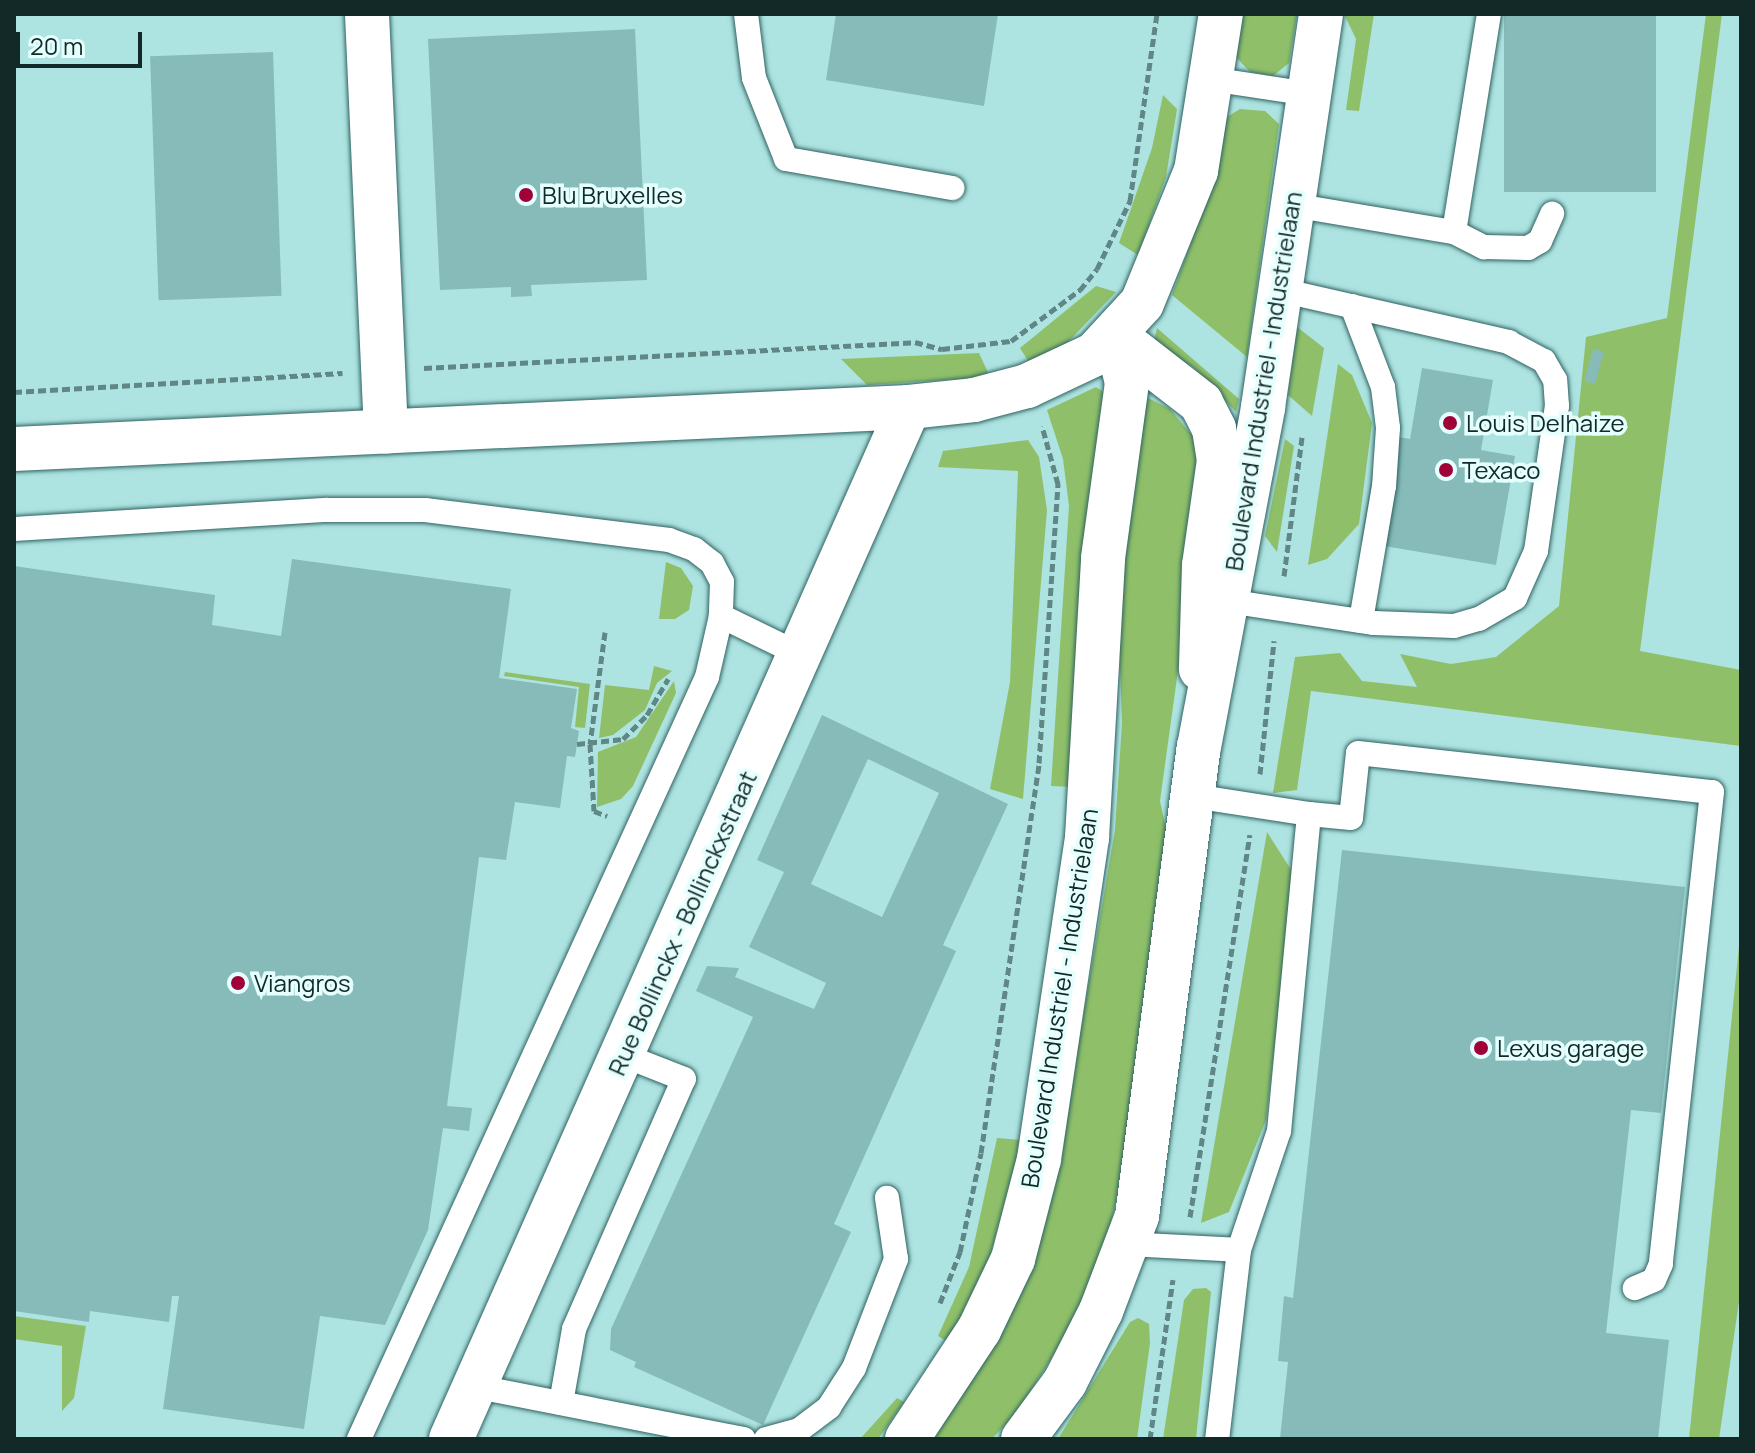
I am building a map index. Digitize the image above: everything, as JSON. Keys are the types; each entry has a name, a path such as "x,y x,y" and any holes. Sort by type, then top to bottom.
{"main road":[{"path":"367,14 386,432"},
{"path":"14,449 909,407 974,400 1027,386 1095,354 1116,337 1156,276 1196,171 1221,14"},
{"name":"Boulevard Industriel - Industrielaan","path":"1023,1439 1065,1382 1137,1216 1157,1085 1199,747 1263,407 1321,14"},
{"name":"Boulevard Industriel - Industrielaan","path":"1116,337 1201,403 1214,429 1219,460 1204,565 1199,747"},
{"name":"Boulevard Industriel - Industrielaan","path":"907,1439 979,1330 1013,1259 1039,1159 1087,838 1103,558 1127,383 1116,337"},
{"name":"Rue Bollinckx - Bollinckxstraat","path":"451,1439 909,407"}],"lane":[{"path":"746,14 754,78 786,159 952,188"},
{"path":"1454,232 1489,14"},
{"path":"1210,79 1309,94"},
{"path":"1292,205 1454,232 1484,247 1528,248 1540,241 1552,214"},
{"path":"1227,601 1361,621 1454,626 1479,619 1515,598 1536,551 1557,391 1551,369 1522,347 1281,290"},
{"path":"1352,306 1383,387 1388,428 1384,486 1361,621"},
{"path":"14,529 327,510 496,516 669,540 694,549 712,563 722,582 721,616 709,667 639,828 359,1439"},
{"path":"721,616 801,655"},
{"path":"1193,796 1351,818 1358,753 1712,792 1661,1264 1654,1280 1635,1288"},
{"path":"1217,1439 1239,1250 1279,1131 1309,814"},
{"path":"561,1403 574,1329 684,1079 623,1055"},
{"path":"766,1439 799,1430 829,1407 854,1368 896,1259 887,1198"},
{"path":"1126,1244 1239,1250"},
{"path":"473,1386 744,1439"}],"path":[{"path":"14,392 915,342 942,349 1011,341 1080,290 1097,269 1130,201 1157,14"},
{"path":"1150,1439 1166,1311 1182,1247 1255,806 1279,609 1305,439 1263,407"},
{"path":"938,1308 960,1252 981,1153 1039,763 1058,484 1044,434"},
{"path":"605,632 590,744 594,811 639,828"},
{"path":"577,744 623,739 647,715 666,680 709,667"}],"green space":[{"path":"1243,14 1297,14 1289,63 1273,76 1250,72 1236,57"},
{"path":"1344,14 1374,14 1359,111 1346,110 1356,39"},
{"path":"1706,14 1722,14 1640,651 1741,670 1741,746 1311,691 1297,790 1273,793 1295,657 1340,653 1362,681 1417,687 1400,654 1451,664 1496,657 1559,606 1586,337 1667,318"},
{"path":"1163,95 1177,109 1166,177 1138,255 1119,243 1152,148"},
{"path":"1240,109 1265,111 1279,124 1247,357 1172,295 1215,175 1227,117"},
{"path":"1096,286 1116,292 1065,345 1030,364 1020,348"},
{"path":"1297,327 1324,348 1312,416 1288,395"},
{"path":"1157,328 1239,399 1236,412 1193,367 1153,346"},
{"path":"979,353 990,377 867,385 841,359"},
{"path":"1338,364 1352,375 1372,423 1359,524 1327,559 1308,565"},
{"path":"1096,387 1105,393 1072,787 1051,786 1069,506 1063,459 1047,410"},
{"path":"1140,394 1170,409 1200,445 1191,576 1160,801 1169,842 1127,1149 1107,1241 1065,1337 1017,1412 992,1439 932,1439 1071,1087 1115,830 1122,723 1117,579"},
{"path":"1285,439 1294,446 1277,552 1265,536"},
{"path":"1028,440 1039,457 1047,510 1023,799 990,789 1010,682 1018,471 938,467 943,451"},
{"path":"666,562 681,568 693,586 689,610 675,619 659,619"},
{"path":"654,666 672,671 657,683 645,710 613,735 599,738 605,685 649,690"},
{"path":"505,672 590,684 585,728 575,727 579,687 504,676"},
{"path":"674,681 676,693 633,786 621,799 597,807 598,752 636,737"},
{"path":"1267,832 1295,876 1266,1120 1229,1212 1201,1223"},
{"path":"1741,927 1741,1288 1719,1439 1689,1439"},
{"path":"997,1138 1022,1140 982,1285 948,1342 938,1336 969,1267"},
{"path":"1206,1288 1211,1292 1196,1439 1163,1439 1184,1300 1193,1289"},
{"path":"14,1316 86,1326 74,1398 62,1411 62,1346 14,1339"},
{"path":"1138,1318 1149,1324 1150,1343 1137,1439 1058,1439 1130,1322"},
{"path":"897,1398 904,1402 878,1439 860,1439"}],"building":[{"path":"836,14 998,14 984,106 826,80"},
{"path":"1504,14 1656,14 1656,192 1504,192"},
{"path":"635,29 647,280 531,285 532,296 511,297 511,287 440,290 428,39"},
{"path":"273,52 282,296 159,300 150,56"},
{"path":"1593,349 1604,352 1595,384 1584,381"},
{"path":"1422,368 1493,380 1481,450 1515,456 1496,565 1361,542 1379,434 1410,439"},
{"name":"Viangros","path":"292,559 511,589 499,678 577,689 571,728 579,731 575,757 567,756 560,808 515,802 506,860 479,857 447,1106 472,1108 469,1131 443,1128 428,1230 385,1325 320,1316 304,1429 163,1409 179,1296 172,1296 169,1322 90,1311 89,1322 14,1311 14,566 215,595 212,625 281,636"},
{"path":"822,715 1008,804 943,945 956,951 834,1224 851,1232 763,1425 634,1367 636,1362 610,1350 611,1329 753,1017 696,991 707,966 739,968 735,977 814,1009 826,983 749,947 784,872 757,860","holes":["868,759 939,793 882,917 811,884"]},
{"path":"1342,850 1685,887 1661,1113 1631,1110 1606,1333 1669,1340 1658,1439 1280,1439 1288,1362 1278,1361 1284,1296 1293,1298"}],"place":[{"name":"Blu Bruxelles","path":"526,195"},
{"name":"Louis Delhaize","path":"1450,423"},
{"name":"Texaco","path":"1446,470"},
{"name":"Viangros","path":"238,983"},
{"name":"Lexus garage","path":"1481,1048"}]}
